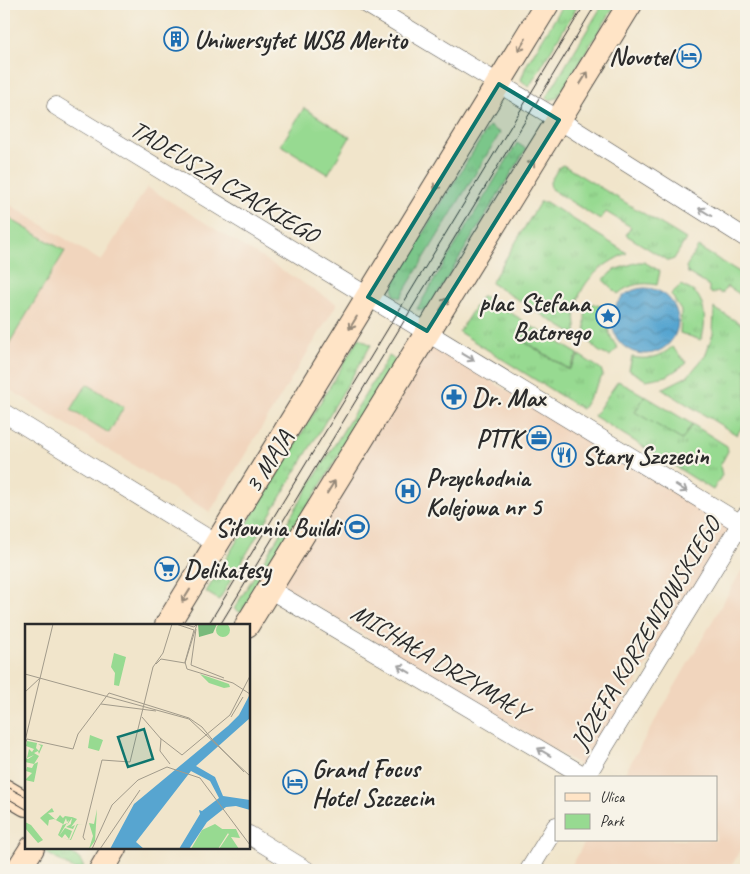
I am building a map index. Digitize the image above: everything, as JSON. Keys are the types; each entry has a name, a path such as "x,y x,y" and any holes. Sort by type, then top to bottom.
{"street":[{"path":"367,4 559,120 746,238"},
{"name":"3 MAJA","path":"168,624 547,4"},
{"path":"249,624 427,331 630,4"},
{"name":"TADEUSZA CZACKIEGO","path":"56,106 368,297"},
{"path":"368,297 743,519"},
{"path":"4,413 217,544"},
{"name":"JÓZEFA KORZENIOWSKIEGO","path":"587,776 743,519"},
{"name":"MICHAŁA DRZYMAŁY","path":"269,589 583,776"},
{"path":"4,791 25,803"},
{"path":"529,870 555,828"},
{"path":"250,836 306,870"},
{"path":"18,870 31,849"}],"highlighted area":[{"path":"499,84 559,120 427,331 368,297"}],"shaded area":[{"path":"147,187 337,304 210,512 4,386 4,201 101,261"},
{"path":"427,342 731,527 584,768 281,584"},
{"path":"743,568 746,570 746,841 729,870 569,870 585,842 718,842 718,776 623,776"}],"green space":[{"path":"564,4 579,4 529,87 521,80 526,66"},
{"path":"603,4 616,4 557,98 550,100 546,98"},
{"path":"304,108 350,137 328,174 281,145"},
{"path":"489,126 500,133 400,298 394,295 393,282"},
{"path":"517,143 526,149 430,306 426,310 417,309"},
{"path":"563,165 686,239 674,259 668,261 626,235 631,227 606,212 600,220 551,189 550,182 559,167"},
{"path":"540,202 546,202 627,253 608,263 586,283 577,302 575,313 576,336 491,283"},
{"path":"5,216 65,251 4,352 4,218"},
{"path":"698,247 746,276 746,298 727,286 722,294 718,291 712,294 709,291 709,286 688,273 686,267"},
{"path":"638,262 644,262 660,271 657,285 636,285 618,294 603,280 614,270"},
{"path":"681,285 695,293 703,306 704,330 701,340 680,333 681,311 671,294"},
{"path":"481,297 485,297 532,326 523,341 569,370 579,355 601,369 603,375 582,409 459,332"},
{"path":"588,302 609,309 608,329 618,348 610,356 595,348 587,335 585,319"},
{"path":"714,308 746,327 746,420 737,435 662,389 688,376 705,356 713,334"},
{"path":"533,327 578,354 569,369 524,341"},
{"path":"359,338 371,345 219,600 206,592"},
{"path":"672,347 687,363 667,376 646,380 629,370 632,357 653,357 663,354"},
{"path":"389,356 397,361 242,613 234,609"},
{"path":"618,381 645,396 636,412 682,440 692,424 727,446 728,451 720,466 722,475 713,490 594,416"},
{"path":"87,384 124,407 109,433 71,410"},
{"path":"645,396 692,424 682,440 635,412"},
{"path":"48,849 60,849 71,853 80,860 84,870 75,870 45,852"}],"water":[{"path":"645,288 658,291 668,298 675,308 678,321 675,334 668,344 658,351 645,354 632,351 622,344 615,334 612,321 615,308 622,298 632,291"}],"tram line":[{"path":"209,624 585,4"},
{"path":"221,624 596,4"},
{"path":"4,785 25,796"},
{"path":"4,796 25,808"}],"place":[{"name":"Uniwersytet WSB Merito","path":"176,39"},
{"name":"Novotel","path":"689,56"},
{"name":"plac Stefana Batorego","path":"608,316"},
{"name":"Dr. Max","path":"454,397"},
{"name":"PTTK","path":"539,438"},
{"name":"Stary Szczecin","path":"564,455"},
{"name":"Przychodnia Kolejowa nr 5","path":"408,491"},
{"name":"Siłownia Buildi","path":"357,527"},
{"name":"Delikatesy","path":"167,569"},
{"name":"Grand Focus Hotel Szczecin","path":"295,782"}]}
